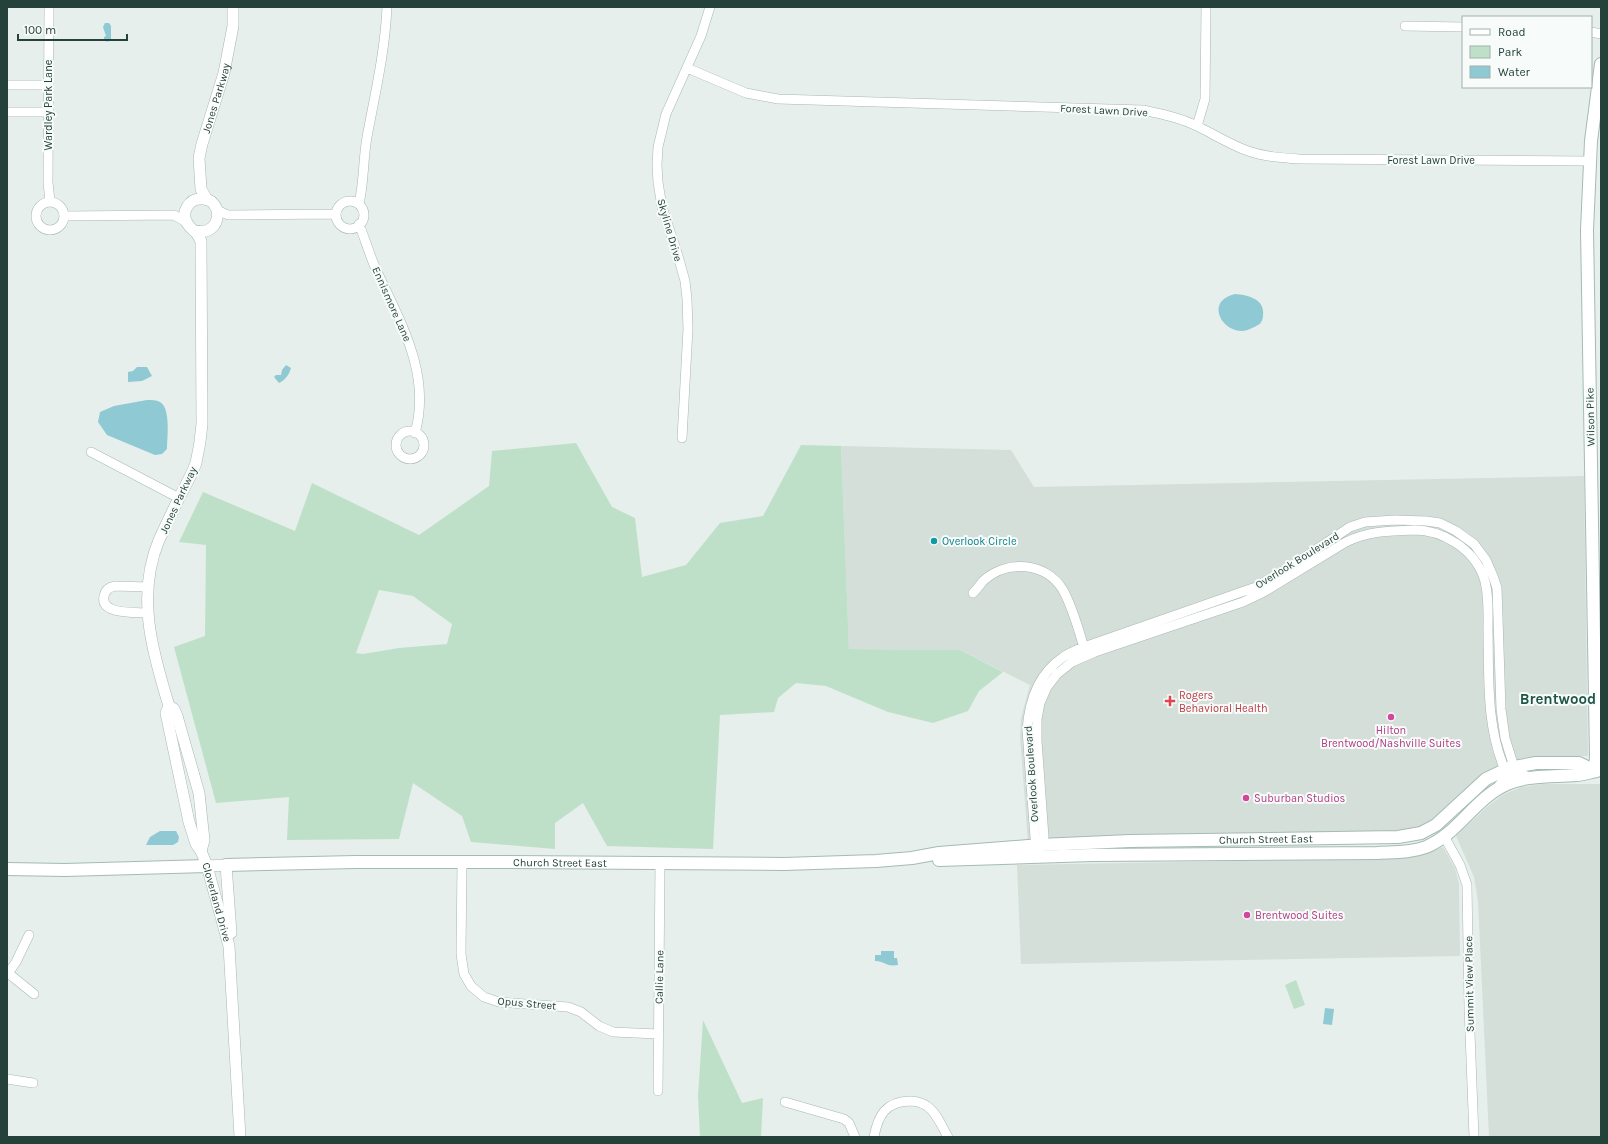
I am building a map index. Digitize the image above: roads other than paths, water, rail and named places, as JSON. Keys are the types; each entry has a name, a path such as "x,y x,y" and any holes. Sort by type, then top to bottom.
{"main road":[{"name":"Wilson Pike","path":"1598,771 1596,756 1587,244 1591,140 1601,64"},
{"name":"Church Street East","path":"226,865 462,862 784,864 853,862 912,858 939,853 1040,843 1410,836 1421,833 1436,825 1486,779 1510,769 1536,763 1578,763 1598,771"},
{"name":"Church Street East","path":"912,858 941,860 1092,854 1390,852 1418,849 1432,844 1444,836 1496,790 1508,784 1532,778 1578,775 1598,771"},
{"name":"Cloverland Drive","path":"7,869 65,870 207,866"}],"street":[{"name":"Wardley Park Lane","path":"49,7 48,182 50,202"},
{"name":"Jones Parkway","path":"207,200 201,189 199,158 224,73 233,26 233,7"},
{"path":"359,204 362,191 367,138 382,63 387,7"},
{"name":"Skyline Drive","path":"682,438 688,329 687,299 685,281 662,207 658,182 658,147 666,114 702,36 710,7"},
{"path":"1198,126 1205,99 1206,7"},
{"path":"1405,26 1462,28"},
{"name":"Forest Lawn Drive","path":"687,68 746,93 772,98 971,106 1131,109 1172,116 1198,126 1243,150 1279,158 1590,161"},
{"path":"7,85 48,85"},
{"path":"7,112 48,112"},
{"name":"Jones Parkway","path":"196,200 201,189"},
{"path":"196,200 207,200 212,203 217,216 214,226 208,231 201,241 195,231 191,229 186,222 184,215 189,204 196,200"},
{"path":"353,201 359,204 364,214 363,219 359,224 354,228 345,227 338,222 336,214 337,209 344,202 353,201"},
{"path":"50,202 61,208 64,216 63,221 57,228 48,230 40,226 37,222 36,213 41,205 50,202"},
{"path":"174,216 186,209"},
{"path":"217,216 336,214"},
{"path":"64,216 174,216 186,222"},
{"name":"Ennismore Lane","path":"359,224 375,266 399,316 414,357 421,406 420,418 415,433"},
{"path":"195,231 208,231"},
{"name":"Jones Parkway","path":"201,241 202,424 196,463 159,541 151,566 148,587 147,614 153,654 168,706 166,713 193,835 207,866"},
{"path":"91,452 179,498"},
{"name":"Overlook Boulevard","path":"1395,520 1440,523 1464,535 1474,544 1486,560 1497,588 1502,720 1510,769 1495,738 1490,703 1487,589 1484,578 1479,566 1459,545 1447,537 1433,532 1420,530 1379,531 1360,535 1262,593 1243,602 1086,656 1072,662 1057,674 1047,687 1040,703 1037,719 1044,837 1040,843 1036,838 1028,741 1028,714 1033,694 1047,671 1062,658 1084,647 1256,587 1290,567 1350,527 1365,522 1395,520"},
{"path":"973,593 983,581 1006,568 1018,566 1040,570 1052,578 1064,592 1086,656"},
{"path":"147,614 111,609 107,607 104,600 105,592 111,587 148,587"},
{"name":"Jones Parkway","path":"168,706 174,709 177,716 198,793 204,840 201,851"},
{"path":"1496,790 1510,769 1532,778"},
{"name":"Summit View Place","path":"1444,836 1460,865 1467,885 1469,1007 1474,1137"},
{"name":"Opus Street","path":"462,862 461,954 464,974 471,986 484,997 499,1002 568,1007 581,1012 599,1026 613,1032 658,1034"},
{"name":"Callie Lane","path":"658,1091 660,863"},
{"path":"226,865 231,921 230,956"},
{"name":"Church Street East","path":"207,866 226,865"},
{"name":"Cloverland Drive","path":"207,866 223,920 230,956 240,1137"},
{"path":"29,935 16,962 8,974 34,994"},
{"path":"7,1079 33,1083"},
{"path":"874,1137 880,1118 886,1109 895,1103 912,1101 923,1104 931,1110 948,1137"},
{"path":"786,1102 844,1119 848,1123 855,1137"}],"water":[{"path":"105,23 109,23 111,26 111,40 107,42 104,39 106,36 103,27"},
{"path":"1235,294 1245,295 1255,299 1261,305 1263,310 1263,318 1259,325 1243,331 1234,330 1227,326 1221,319 1219,312 1220,305 1225,298"},
{"path":"286,365 291,368 290,371 285,379 279,383 274,377 276,375 281,375 282,370"},
{"path":"137,367 147,367 152,376 142,381 128,382 128,372 133,371"},
{"path":"155,400 160,402 166,410 168,424 167,449 162,454 155,455 107,435 98,422 100,412 114,406"},
{"path":"160,831 176,831 179,837 178,842 173,845 146,845 150,837"},
{"path":"881,951 894,951 894,958 897,958 898,965 888,965 875,961 875,955 881,955"},
{"path":"1325,1008 1334,1009 1332,1025 1323,1024"}],"place":[{"name":"Overlook Circle","path":"934,541"},
{"name":"Rogers Behavioral Health","path":"1170,701"},
{"name":"Hilton Brentwood/Nashville Suites","path":"1391,717"},
{"name":"Suburban Studios","path":"1246,798"},
{"name":"Brentwood Suites","path":"1247,915"}],"district":[{"name":"Brentwood","path":"1558,699"}]}
